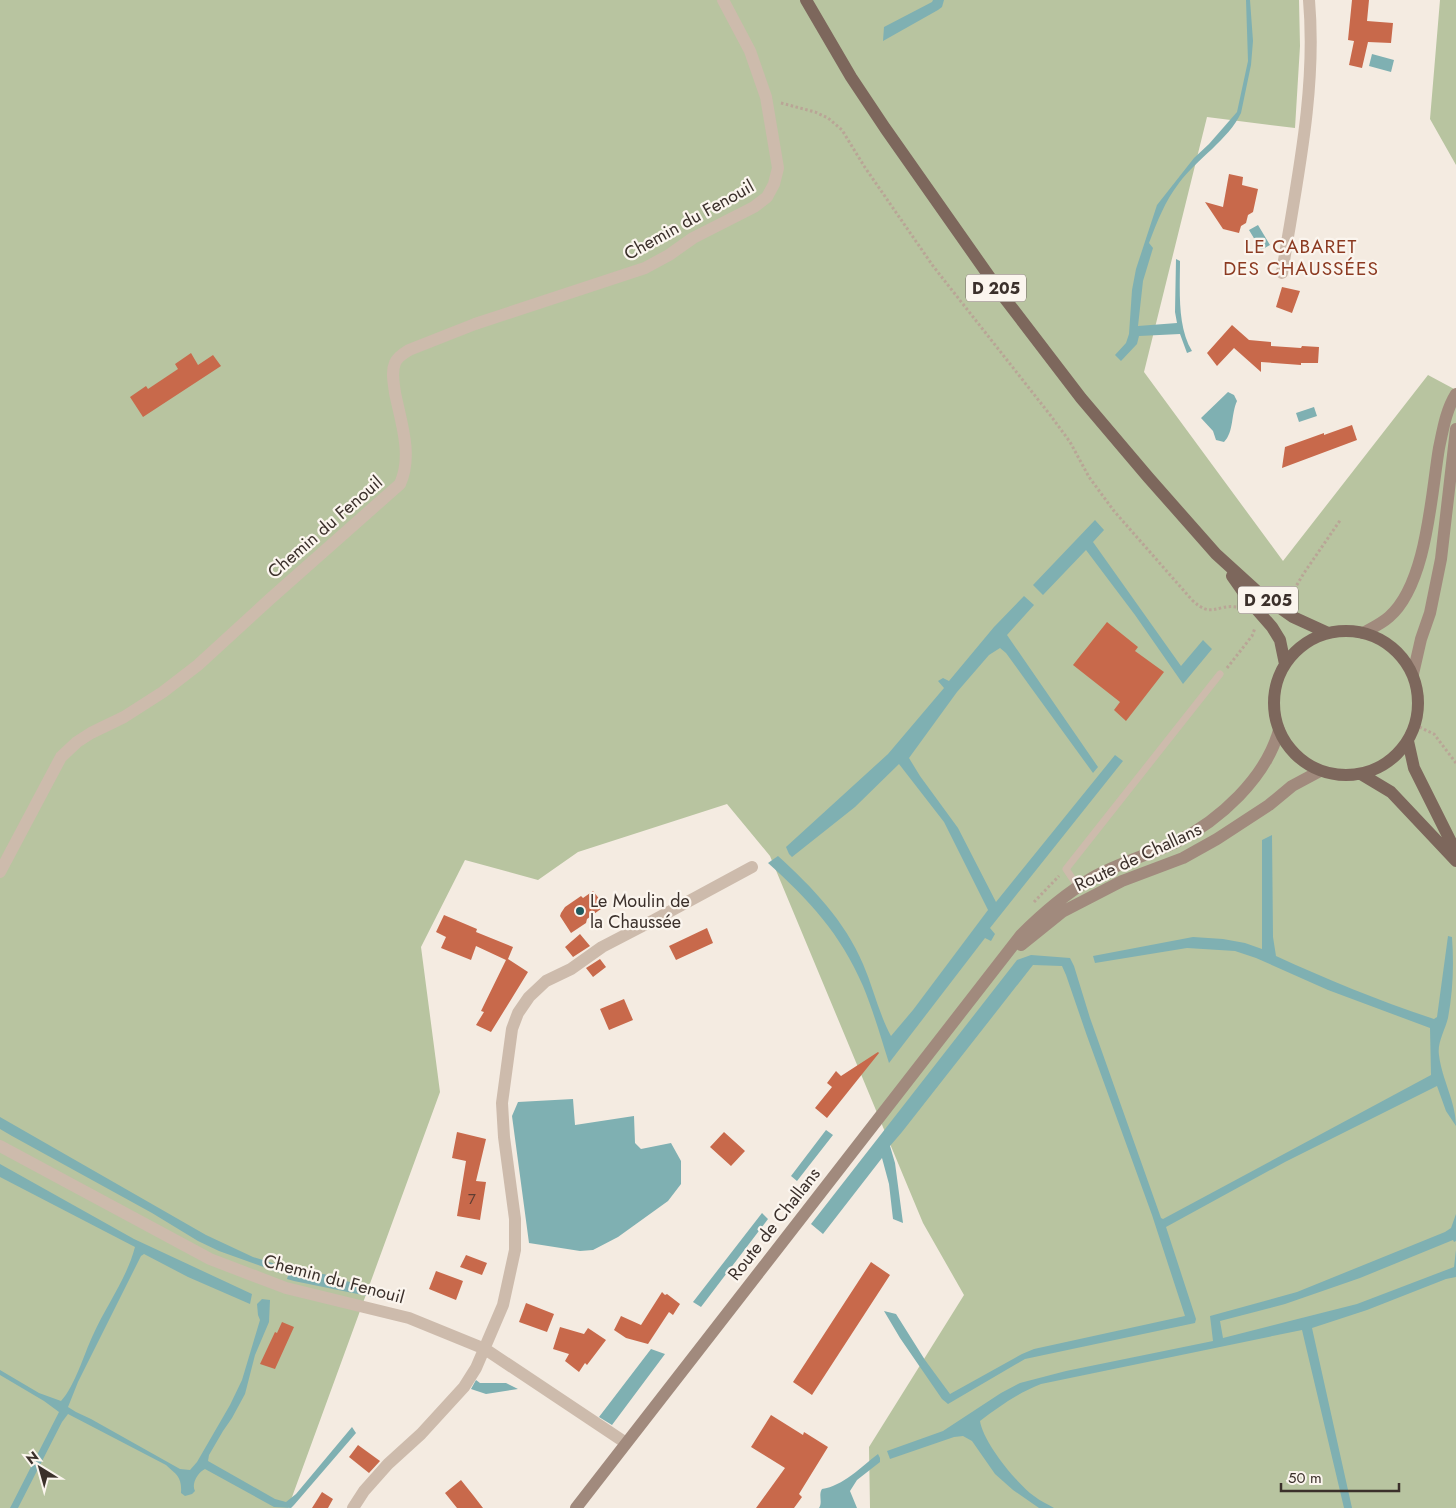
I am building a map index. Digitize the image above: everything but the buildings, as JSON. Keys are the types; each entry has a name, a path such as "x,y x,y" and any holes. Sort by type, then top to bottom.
{"main road":[{"name":"D 205","path":"806,0 856,84 1003,296 1081,398 1216,554 1251,603 1267,620 1280,640 1285,664"},
{"path":"1363,632 1390,616 1402,601 1414,578 1423,550 1443,429 1450,404 1456,394"},
{"path":"1412,674 1430,613 1441,559 1456,429"},
{"name":"D 205","path":"1216,554 1260,594 1281,609 1306,624 1328,633"},
{"path":"1345,631 1363,632 1378,638 1392,647 1404,660 1412,674 1418,691 1415,725 1408,741 1395,756 1380,767 1362,774 1341,775 1320,771 1303,761 1289,748 1279,730 1274,714 1274,696 1278,680 1285,664 1297,650 1311,640 1328,633 1345,631"},
{"name":"Route de Challans","path":"576,1508 1021,935 1046,911 1078,887 1093,878 1177,842 1208,822 1240,794 1262,768 1275,744 1279,730"},
{"path":"1408,741 1414,768 1456,852"},
{"name":"Route de Challans","path":"999,962 1062,912 1122,881 1192,853 1243,823 1292,786 1320,771"},
{"path":"1362,774 1390,792 1456,861"}],"street":[{"name":"Chemin du Fenouil","path":"0,872 61,757 77,742 132,712 163,692 198,665 270,598 400,484 405,475 406,455 393,380 395,361 401,355 408,350 475,324 646,268 693,238 754,208 768,197 778,168 766,97 750,51 723,0"},
{"path":"1282,273 1312,65 1309,0"},
{"path":"353,1508 364,1491 388,1464 446,1408 464,1387 476,1368 503,1305 515,1250 515,1219 504,1138 502,1103 512,1028 518,1013 529,997 546,981 571,969 602,947 752,867"},
{"name":"Chemin du Fenouil","path":"0,1146 210,1259 286,1288 409,1318 485,1349 626,1443"}],"lane":[{"path":"1078,887 1066,869 1220,674"}],"path":[{"path":"766,97 828,118 842,130 874,182 933,266 1051,416 1070,442 1089,477 1114,511 1198,606 1214,611 1231,606 1239,608"},
{"path":"1281,609 1341,519"},
{"path":"1220,674 1245,644 1254,626 1267,620"},
{"path":"1415,725 1434,734 1456,764"}],"green space":[{"path":"0,0 1299,0 1300,46 1295,128 1207,117 1144,372 1283,561 1428,375 1456,390 1456,1508 870,1508 869,1447 964,1295 923,1223 770,856 727,804 578,852 538,880 465,860 421,947 440,1092 288,1508 0,1508"},
{"path":"1440,0 1456,0 1456,165 1430,119"}],"water":[{"path":"933,0 944,0 942,7 883,41 884,27"},
{"path":"1246,0 1250,0 1253,41 1251,65 1241,113 1229,132 1186,174 1170,197 1149,243 1153,248 1143,281 1138,326 1177,323 1175,312 1176,259 1180,261 1182,319 1187,341 1192,351 1187,353 1180,334 1139,336 1137,344 1121,361 1115,355 1126,343 1129,334 1132,290 1136,269 1157,205 1194,158 1237,112 1248,61"},
{"path":"1372,54 1394,60 1391,72 1369,66"},
{"path":"1258,225 1270,245 1261,250 1249,230"},
{"path":"1228,392 1234,395 1237,401 1231,428 1224,442 1216,440 1213,431 1201,418"},
{"path":"1314,407 1317,416 1299,422 1296,413"},
{"path":"1095,520 1104,530 1093,542 1181,666 1203,640 1212,649 1183,684 1135,615 1086,550 1043,595 1033,585"},
{"path":"1024,596 1034,605 1007,635 1098,767 1093,773 1006,653 1000,648 989,655 957,692 909,758 958,828 996,902 1115,755 1123,761 990,928 995,934 991,941 985,938 889,1063 867,995 844,950 823,919 768,863 778,856 815,892 847,933 863,964 891,1036 913,1010 988,910 944,822 899,764 855,807 792,857 786,847 888,754 944,688 938,681 943,678 949,681 994,627"},
{"path":"1272,835 1273,937 1276,956 1354,990 1434,1019 1437,1017 1448,936 1452,937 1453,968 1451,998 1448,1018 1439,1050 1443,1073 1454,1108 1456,1126 1446,1111 1437,1086 1285,1162 1166,1227 1196,1319 1195,1323 1025,1359 948,1404 942,1399 900,1338 884,1311 896,1314 925,1360 950,1394 1034,1349 1185,1316 1152,1215 1062,966 1033,965 890,1146 895,1163 903,1223 893,1219 889,1184 882,1158 823,1234 811,1224 1017,960 1031,955 1070,958 1161,1218 1163,1219 1431,1075 1430,1028 1328,990 1256,958 1235,951 1187,948 1095,963 1093,956 1193,937 1223,939 1245,943 1262,949 1262,840"},
{"path":"573,1099 575,1125 634,1116 635,1143 641,1149 671,1143 681,1161 681,1184 668,1201 618,1237 593,1250 580,1251 529,1243 512,1116 518,1102"},
{"path":"0,1117 206,1235 253,1257 282,1266 280,1273 219,1251 198,1241 152,1213 0,1129"},
{"path":"826,1130 833,1135 797,1181 791,1176"},
{"path":"0,1164 134,1239 252,1294 250,1304 188,1277 144,1254 141,1256 78,1382 68,1407 180,1469 190,1470 197,1462 230,1405 242,1380 260,1320 257,1304 262,1299 270,1300 269,1322 255,1355 245,1394 209,1455 208,1461 275,1499 286,1502 296,1494 352,1427 356,1433 291,1508 274,1507 205,1469 196,1478 195,1491 185,1496 181,1493 181,1483 178,1477 166,1465 68,1414 62,1422 18,1508 10,1508 59,1412 0,1375 0,1370 39,1393 61,1401 75,1379 98,1324 127,1270 135,1247 0,1177"},
{"path":"762,1213 768,1219 701,1307 693,1302"},
{"path":"1456,1214 1456,1241 1454,1242 1453,1240 1360,1278 1285,1304 1220,1321 1223,1338 1357,1304 1454,1267 1456,1250 1456,1277 1312,1328 1352,1508 1344,1508 1302,1330 1041,1384 1009,1400 980,1421 987,1440 1018,1482 1034,1496 1054,1508 1039,1508 1013,1490 995,1474 972,1441 963,1436 954,1437 890,1459 887,1451 943,1431 1001,1393 1020,1383 1066,1371 1213,1341 1210,1316 1297,1292 1445,1232 1451,1228"},
{"path":"290,1269 312,1275 324,1274 394,1293 392,1301 287,1279"},
{"path":"651,1349 665,1354 612,1425 599,1417"},
{"path":"476,1380 480,1383 506,1383 518,1389 486,1394 471,1389"},
{"path":"878,1454 880,1462 857,1480 850,1491 857,1508 819,1508 822,1489 844,1480"}],"place":[{"name":"Le Moulin de la Chaussée","path":"580,911"}],"district":[{"name":"LE CABARET DES CHAUSSÉES","path":"1301,257"}]}
